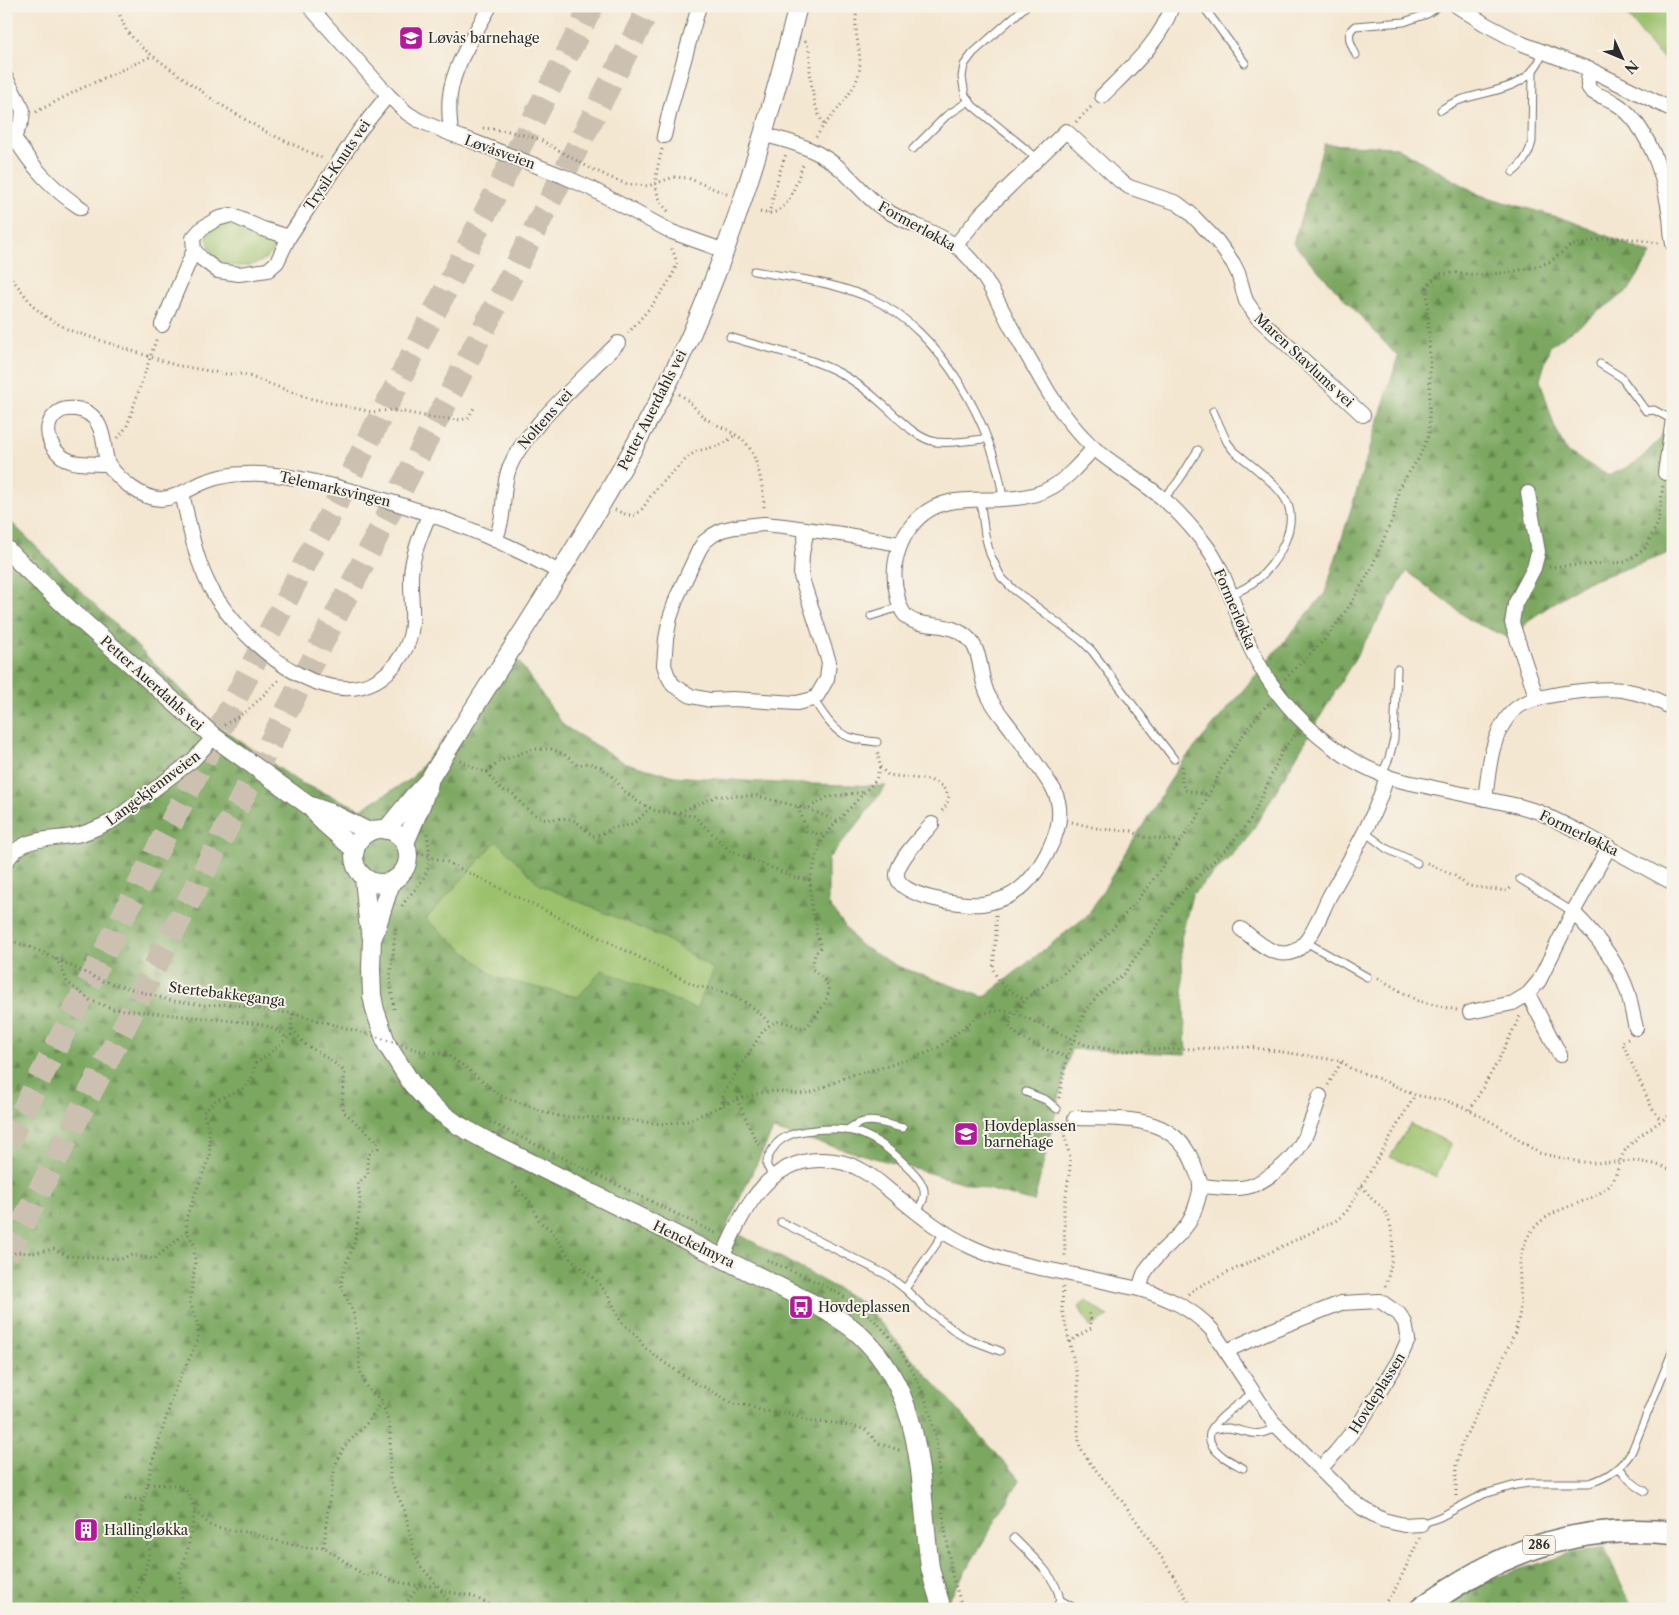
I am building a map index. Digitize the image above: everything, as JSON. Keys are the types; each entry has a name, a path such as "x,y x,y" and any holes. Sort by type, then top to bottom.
{"main road":[{"name":"286","path":"1421,1609 1483,1569 1506,1557 1540,1545 1603,1533 1641,1531 1673,1533"}],"street":[{"name":"Løvåsveien","path":"310,6 388,95 408,113 430,126 497,150 590,188 672,232 725,252"},
{"path":"451,134 450,95 453,81 461,60 490,6"},
{"path":"664,136 699,6"},
{"name":"Petter Auerdahls vei","path":"406,847 430,780 632,451 692,332 725,252 749,184 798,6"},
{"path":"1102,96 1136,62 1158,35 1172,6"},
{"path":"1456,6 1523,44 1592,70 1673,110"},
{"path":"1592,70 1587,79 1588,87 1592,92 1615,103 1633,119 1650,145 1661,172 1670,217 1672,242"},
{"path":"6,78 23,110 22,120 10,139 63,197 81,208"},
{"name":"Trysil-Knuts vei","path":"194,250 202,259 218,271 239,274 268,270 277,262 289,237 360,130 388,95"},
{"path":"955,246 982,213 1066,131"},
{"name":"Maren Stavlums vei","path":"1066,131 1107,170 1129,187 1184,206 1217,241 1233,263 1246,301 1257,318 1363,416"},
{"name":"Formerløkka","path":"764,135 802,145 825,157 845,173 871,200 887,212 932,232 955,246 969,258 984,277 1061,411 1094,448 1162,498 1182,516 1203,541 1221,570 1260,665 1277,692 1305,724 1323,740 1347,756 1384,775 1539,812 1609,847 1673,883"},
{"path":"162,325 194,250 193,238 202,228 217,219 231,215 263,230 289,237"},
{"name":"Noltens vei","path":"495,540 502,521 506,477 516,453 536,427 566,394 618,343"},
{"path":"66,408 82,410 93,416 99,423 103,435 107,464 69,460 59,453 51,444 47,434 49,424 55,414 66,408"},
{"path":"1665,473 1673,419"},
{"path":"932,824 903,860 899,867 898,880 902,886 911,891 934,898 968,904 981,904 995,902 1019,890 1038,869 1048,852 1056,835 1060,819 1058,799 1054,790 988,696 976,651 970,640 953,628 912,620 905,615 900,607 894,575 896,555 900,544 916,521 935,508 949,503 980,499 1032,496 1054,487 1074,470 1094,448"},
{"name":"Telemarksvingen","path":"107,464 132,488 145,495 160,499 182,493 206,481 222,476 244,474 298,478 351,490 401,504 495,540 559,572"},
{"path":"182,493 195,546 210,586 218,601 239,628 288,668 310,681 347,689 362,687 374,682 394,665 403,654 410,635 413,607 411,575 414,554 429,515"},
{"path":"1528,493 1538,552 1534,568 1515,604 1512,623 1537,699"},
{"path":"807,529 802,554 801,576 829,662 829,671 824,686 813,699 797,703 700,699 691,696 674,685 667,674 664,664 670,618 677,596 699,550 704,542 713,535 722,530 748,524 764,524 807,529 900,544"},
{"name":"Petter Auerdahls vei","path":"6,549 71,611 217,733 308,805 324,823 355,850"},
{"path":"1486,799 1492,756 1498,732 1508,716 1520,705 1537,699 1606,688 1637,693 1662,702 1673,709"},
{"name":"Langekjennveien","path":"6,862 19,847 26,843 47,838 77,835 114,820 192,760 217,733"},
{"path":"1241,929 1274,952 1294,952 1306,942 1329,897 1366,833 1381,797 1384,775"},
{"name":"Petter Auerdahls vei","path":"308,805 378,831 430,780"},
{"path":"378,831 393,832 406,847 408,860 405,869 392,881 382,883 373,881 364,877 358,869 355,860 355,850 363,837 378,831"},
{"path":"1470,1012 1513,1003 1528,994 1539,981 1573,912 1609,847"},
{"name":"Henckelmyra","path":"364,877 368,921 372,938 372,995 381,1030 402,1071 421,1096 458,1125 481,1138 818,1306 840,1319 861,1335 885,1364 900,1388 909,1412 917,1448 930,1566 942,1609"},
{"name":"Henckelmyra","path":"372,938 392,881"},
{"path":"1573,912 1594,933 1612,960 1627,992 1636,1028"},
{"path":"1528,994 1560,1055"},
{"path":"1201,1186 1245,1188 1259,1184 1285,1165 1298,1152 1306,1136 1320,1096"},
{"path":"1075,1118 1132,1119 1154,1124 1172,1134 1187,1148 1194,1164 1201,1186 1189,1222 1169,1246 1151,1263 1144,1274 1139,1289"},
{"path":"722,1258 729,1240 753,1197 773,1176 782,1170 803,1162 815,1160 840,1161 852,1165 868,1174 944,1233 991,1256 1139,1289 1154,1293 1181,1305 1204,1321 1215,1334 1266,1413 1277,1426 1348,1497 1373,1515 1392,1523 1421,1524"},
{"path":"1226,1351 1270,1331 1341,1303 1380,1301"},
{"name":"Hovdeplassen","path":"1320,1469 1362,1420 1399,1360 1408,1340 1405,1324 1399,1314 1380,1301"}],"lane":[{"path":"1026,6 973,53 964,65 962,77 965,95 978,111 1038,158"},
{"path":"1203,6 1245,63"},
{"path":"1356,55 1350,42 1349,34 1355,26 1404,22 1427,14 1440,6"},
{"path":"1441,110 1452,104 1513,84 1527,76 1538,65 1543,52"},
{"path":"1513,172 1521,165 1530,150 1532,142 1533,70"},
{"path":"913,149 946,116 969,101"},
{"path":"754,271 838,287 873,299 896,313 930,343 951,370 974,412 1001,482 1003,499"},
{"path":"730,337 812,361 840,374 868,392 913,430 928,440 950,442 986,439"},
{"path":"1600,364 1621,377 1646,411 1654,410 1673,419"},
{"path":"1213,411 1232,450 1277,488 1285,497 1290,510 1290,528 1275,560 1256,581 1243,590 1232,594"},
{"path":"1162,498 1178,481 1198,450"},
{"path":"980,499 985,536 990,554 1001,577 1013,589 1082,641 1092,651 1174,759"},
{"path":"871,616 900,607"},
{"path":"1384,775 1394,739 1397,669"},
{"path":"813,699 838,731 849,737 877,742"},
{"path":"1366,833 1387,849 1417,863"},
{"path":"1520,879 1573,912"},
{"path":"1306,942 1367,977"},
{"path":"1026,1092 1046,1100 1057,1109"},
{"path":"848,1130 857,1123 870,1121 903,1128"},
{"path":"773,1176 767,1166 768,1156 774,1146 784,1137 799,1132 848,1130 881,1143 916,1175 925,1193 922,1206 916,1212"},
{"path":"781,1222 887,1275 959,1334 1000,1351"},
{"path":"906,1289 944,1233"},
{"path":"1421,1524 1440,1518 1484,1494 1522,1484 1578,1484 1606,1477 1628,1457 1673,1350"},
{"path":"1243,1468 1226,1458 1212,1446 1209,1439 1212,1429 1221,1418 1253,1392"},
{"path":"1212,1429 1227,1428 1257,1434 1267,1432 1277,1426"},
{"path":"1619,1467 1628,1480 1645,1491"},
{"path":"1014,1538 1045,1570 1057,1589 1060,1600 1056,1609"},
{"path":"1060,1600 1076,1609"}],"path":[{"path":"116,6 126,30 152,56 215,101 264,131 336,166"},
{"path":"815,137 850,92 859,74 860,59 855,28 858,6"},
{"path":"791,33 803,39 809,49 816,110 824,124"},
{"path":"22,120 80,89 152,56"},
{"path":"1066,131 1102,96"},
{"path":"482,128 508,131 540,139 588,167 618,181 639,186 656,184 674,178 688,178 729,195"},
{"path":"618,343 656,298 674,273 676,262 670,244 675,222 656,194 658,163 664,136"},
{"path":"769,214 787,151"},
{"path":"760,212 776,213 784,208 803,164"},
{"path":"1431,281 1441,274 1480,275 1510,272 1539,266 1551,261 1570,246 1601,239 1625,238 1656,243 1672,242"},
{"path":"6,271 34,307 46,317 69,330 175,365 226,374 243,374 308,398 372,412 393,410 435,418 461,420 468,418 474,408"},
{"path":"105,448 114,443 127,426 149,357 162,325"},
{"path":"665,388 682,396 702,415 735,435 750,448 762,480 764,524"},
{"path":"602,502 622,514 636,515 655,490 689,456 697,451 722,445 735,435"},
{"path":"1534,568 1626,562 1645,548 1658,523 1665,473"},
{"path":"217,733 226,722 246,712 275,684 288,668"},
{"path":"1193,1609 1145,1533 1080,1447 1078,1434 1078,1380 1062,1309 1066,1252 1064,1209 1070,1157 1057,1109 1067,1057 1085,1011 1099,994 1124,974 1178,896 1228,846 1251,819 1282,751 1305,724"},
{"path":"721,1108 724,1092 763,1031 770,1024 779,1021 804,1029 815,1018 827,998 829,989 826,982 812,969 815,954 821,947 812,911 810,880 817,854 826,836 876,780 880,766 877,742"},
{"path":"487,772 500,761 533,749 551,749 564,754 577,765 588,763 601,767 614,778 623,790 656,811 694,816 729,850 794,877 810,880"},
{"path":"447,752 477,770 487,772 496,784 503,790 512,792 515,798 528,810 546,819 559,818 576,821 593,836 612,828 630,825 650,808"},
{"path":"1174,759 1181,764 1182,783 1185,790 1210,795"},
{"path":"880,766 888,774 930,780 942,786 949,796 946,806 932,824"},
{"path":"807,809 828,797 866,792"},
{"path":"674,814 718,796 757,796 798,806 838,821"},
{"path":"798,806 806,831 826,836"},
{"path":"1060,819 1100,829 1132,831 1143,837 1181,841"},
{"path":"400,909 424,878 429,865 427,828"},
{"path":"406,847 447,862 699,987 724,992 757,1011 770,1024"},
{"path":"1417,863 1428,864 1455,876 1468,886 1507,891 1520,879"},
{"path":"995,902 996,934 993,969 998,980 1006,988 1025,1000"},
{"path":"395,1014 390,980 396,922"},
{"name":"Stertebakkeganga","path":"6,939 103,981 173,1001 205,1005 232,1004 268,1011 292,1013 420,1051"},
{"path":"55,959 61,966 67,982 90,1000 113,1009 254,1023 273,1027 287,1039"},
{"path":"1367,977 1377,978 1418,1001 1470,1012"},
{"path":"1470,1110 1501,1055 1522,1012 1528,994"},
{"path":"124,1609 134,1599 142,1583 150,1550 143,1539 140,1529 143,1500 152,1463 175,1389 198,1340 198,1325 190,1303 195,1264 194,1244 187,1232 186,1218 210,1155 209,1132 203,1112 215,1101 244,1088 251,1079 256,1063 291,1035 292,1013"},
{"path":"1015,1013 1010,1019 1009,1026 1014,1033 1025,1040 1067,1057"},
{"path":"1636,1028 1636,1035 1622,1042 1651,1106 1661,1121"},
{"path":"292,1029 302,1041 333,1060 345,1072 342,1102 344,1112 378,1142 378,1148 370,1151 366,1158 368,1174 358,1184 360,1200 358,1222 354,1245 344,1268 341,1285 354,1315 363,1381 370,1392 381,1400 390,1426 390,1480 405,1511 414,1553 420,1564 454,1609"},
{"path":"406,1043 413,1056"},
{"path":"1320,1096 1342,1061"},
{"path":"1181,1305 1188,1294 1196,1288 1337,1220 1347,1211 1415,1095"},
{"path":"737,1099 754,1139 768,1156"},
{"path":"1459,1507 1455,1484 1458,1456 1517,1326 1520,1310 1521,1254 1528,1238 1543,1220 1552,1213 1608,1187 1626,1148 1673,1113"},
{"path":"484,1118 729,1240"},
{"path":"513,1183 531,1203 540,1222 551,1230 568,1257 598,1282 609,1297 621,1322 636,1335 645,1348 698,1385 707,1388 733,1404 748,1405 763,1411 790,1413 814,1422 835,1423 865,1429 878,1443 899,1451 905,1452 917,1448"},
{"path":"1362,1186 1383,1209 1388,1218 1393,1244 1389,1277 1380,1301"},
{"path":"6,1259 16,1252 33,1253 54,1249 67,1256 121,1259 130,1255 154,1259 187,1232"},
{"path":"762,1258 826,1288 852,1303 875,1321 894,1343 910,1366 928,1406 936,1435 940,1481"},
{"path":"1069,1342 1091,1328 1091,1320 1087,1310"},
{"path":"324,1547 335,1466 344,1447 370,1421 381,1400"},
{"path":"148,1484 174,1484 182,1487 189,1493 195,1511 210,1525 217,1528 253,1533 277,1542 309,1548 324,1547 364,1576 374,1573 398,1582 419,1586 437,1585 443,1591 472,1596 499,1609"},
{"path":"942,1498 952,1575 963,1609"},
{"path":"125,1500 143,1500"},
{"path":"184,1609 180,1572 188,1548 195,1511"},
{"path":"1381,1609 1397,1586 1418,1543 1421,1524"},
{"path":"402,1609 419,1586"}],"green space":[{"path":"1620,6 1670,6 1673,13 1673,66 1655,51"},
{"path":"1324,144 1397,147 1480,195 1568,220 1651,254 1629,290 1550,346 1540,380 1554,425 1566,451 1609,476 1637,462 1673,426 1673,552 1582,584 1529,620 1514,640 1471,621 1407,571 1246,841 1192,895 1181,938 1186,1054 1071,1049 1034,1202 773,1130 726,1227 863,1303 1020,1480 943,1609 6,1609 6,517 218,726 299,782 361,809 411,779 471,705 507,645 564,726 625,763 674,776 776,783 886,786 828,859 828,903 858,944 897,966 984,997 1088,915 1179,766 1325,593 1398,357 1293,243"},
{"path":"231,220 255,231 271,242 276,247 271,254 263,260 245,266 226,264 218,259 211,250 207,236 212,226"},
{"path":"497,841 540,885 664,938 714,970 696,1009 602,970 578,997 497,978 426,919"},
{"path":"1410,1124 1451,1143 1436,1177 1390,1157"},
{"path":"1086,1301 1108,1317 1090,1327 1079,1307"},
{"path":"1604,1547 1633,1609 1439,1609 1474,1584 1573,1553"}],"tunnel":[{"path":"6,1144 592,6"},
{"path":"6,1256 650,6"}],"place":[{"name":"Løvås barnehage","path":"411,38"},
{"name":"Hovdeplassen barnehage","path":"966,1134"},
{"name":"Hovdeplassen","path":"801,1307"},
{"name":"Hallingløkka","path":"86,1530"}]}
